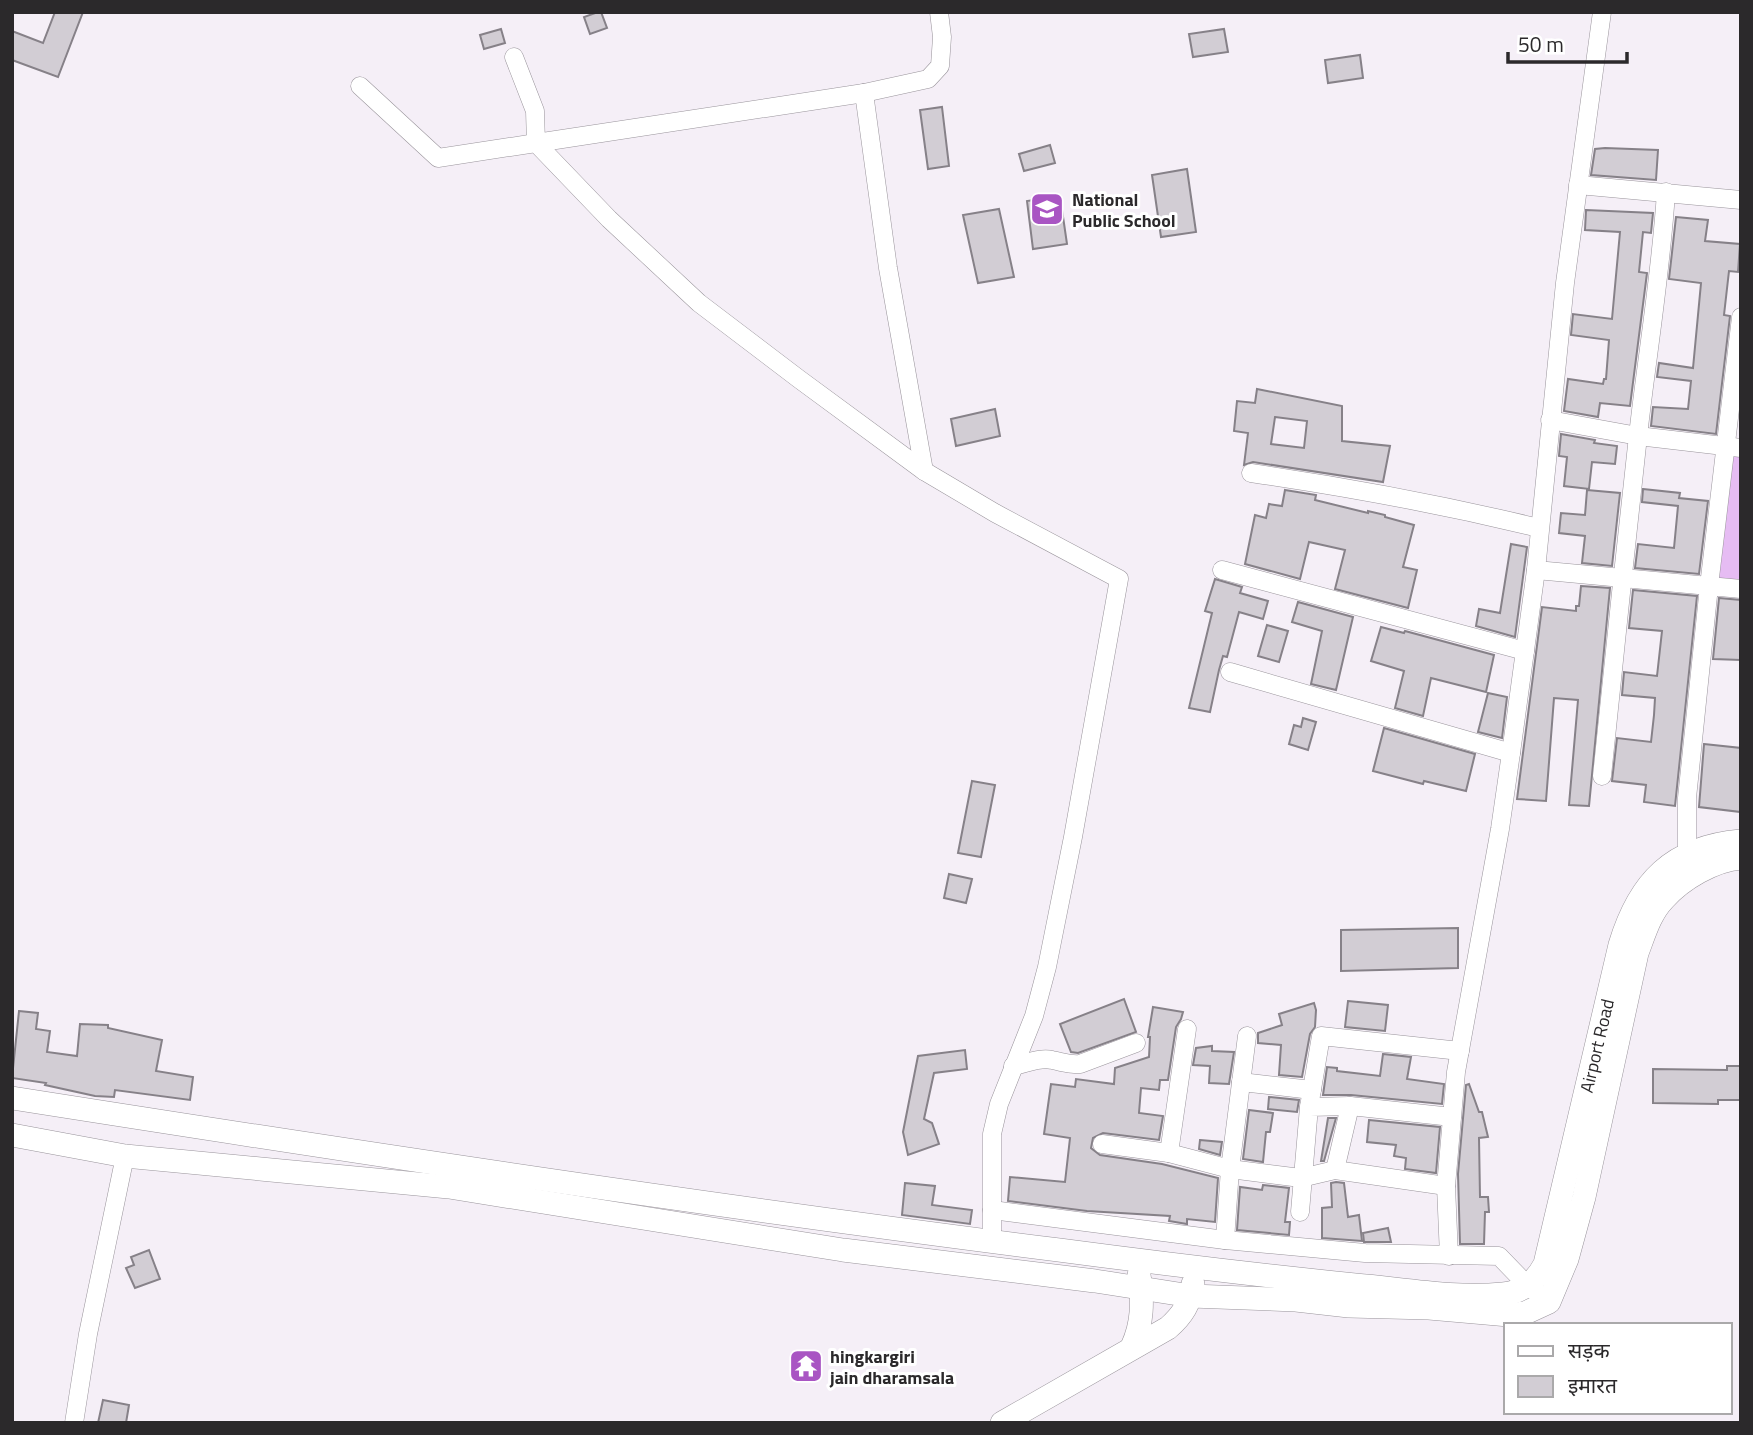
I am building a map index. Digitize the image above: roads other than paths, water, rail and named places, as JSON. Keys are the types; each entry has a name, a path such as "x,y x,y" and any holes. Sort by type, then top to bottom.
{"main road":[{"name":"Airport Road","path":"1528,1286 1536,1280 1545,1264 1627,922 1639,897 1666,867 1687,855 1741,841"},
{"name":"Airport Road","path":"1549,1303 1567,1259 1584,1197 1637,953 1647,925 1663,899 1689,878 1716,864 1741,858"},
{"path":"12,1098 455,1167 992,1242 1195,1267 1429,1300 1509,1315 1535,1310 1549,1303"},
{"path":"12,1135 125,1156 449,1187 844,1250 1191,1296 1296,1300 1349,1306 1505,1294 1528,1286"},
{"path":"1132,1347 1140,1330 1141,1289 1137,1261"},
{"path":"1002,1423 1168,1328 1184,1312 1191,1296 1195,1267"}],"street":[{"path":"360,86 438,158 864,93 928,79 940,66 942,37 939,12"},
{"path":"1448,1256 1447,1186 1460,1051 1500,829 1525,651 1578,186 1602,12"},
{"path":"514,57 535,111 536,143 609,219 699,303 924,471 995,513 1119,579 1073,836 1046,967 1034,1016 999,1104 992,1134 992,1242"},
{"path":"864,93 888,268 924,471"},
{"path":"1578,186 1741,200"},
{"path":"1602,776 1638,436 1662,257 1666,192"},
{"path":"1687,855 1687,798 1709,586 1734,448 1741,317"},
{"path":"1550,420 1638,436 1734,448"},
{"path":"1251,473 1376,492 1464,509 1539,528"},
{"path":"1222,570 1525,651"},
{"path":"1536,570 1741,589"},
{"path":"1230,672 1511,753"},
{"path":"1169,1153 1187,1029"},
{"path":"1225,1240 1230,1169 1247,1036"},
{"path":"1300,1212 1310,1099 1321,1036 1460,1051"},
{"path":"1013,1066 1052,1059 1070,1065 1080,1064 1136,1042"},
{"path":"1241,1082 1350,1106 1452,1116"},
{"path":"1335,1170 1350,1106"},
{"path":"1102,1144 1169,1153 1230,1169 1301,1178 1335,1170 1447,1186"},
{"path":"74,1423 88,1334 125,1156"},
{"path":"992,1210 1225,1240 1365,1253 1499,1256 1549,1303"}],"place":[{"name":"National Public School","path":"1047,209"},
{"name":"hingkargiri jain dharamsala","path":"806,1366"}]}
